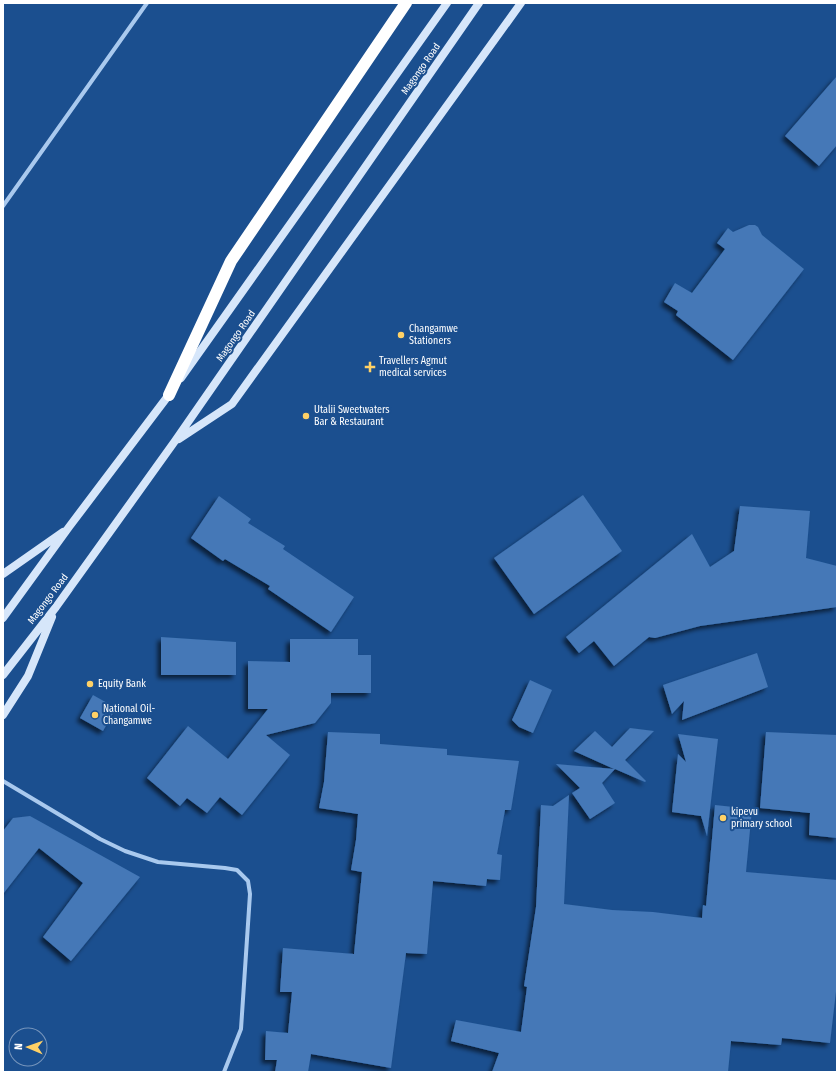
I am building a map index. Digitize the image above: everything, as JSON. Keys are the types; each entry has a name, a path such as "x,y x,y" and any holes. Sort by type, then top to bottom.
{"highway":[{"path":"170,395 231,261 406,3"}],"main road":[{"name":"Magongo Road","path":"3,618 69,527 170,395 447,3"},
{"name":"Magongo Road","path":"3,675 56,606 175,441 479,3"},
{"path":"175,441 232,404 521,3"},
{"path":"3,574 69,527"},
{"path":"3,715 28,676 56,606"}],"street":[{"path":"3,206 148,3"},
{"path":"3,781 100,839 125,851 158,862 237,870 248,881 250,894 241,1029 224,1072"}],"building":[{"path":"837,76 837,145 819,166 785,136"},
{"path":"749,225 755,225 758,227 762,235 804,269 733,360 676,315 678,311 664,302 675,283 692,293 725,249 717,243 728,228 733,232"},
{"path":"583,495 622,551 534,614 494,558"},
{"path":"219,496 251,519 248,523 285,546 283,549 354,597 331,632 268,589 270,586 225,559 223,561 191,538"},
{"path":"740,506 810,511 806,558 837,566 837,607 700,626 655,638 649,637 614,666 594,641 579,653 566,637 692,534 710,567 734,551"},
{"path":"161,637 236,642 236,675 161,675"},
{"path":"290,639 358,639 358,655 371,655 371,693 331,693 331,703 315,723 266,735 290,755 242,815 220,797 207,813 187,798 180,806 147,778 188,726 228,759 268,709 248,709 248,661 290,662"},
{"path":"757,653 768,687 682,720 684,701 672,714 663,685"},
{"path":"530,680 552,690 533,733 519,727 512,720"},
{"path":"93,695 116,708 103,731 80,718"},
{"path":"630,728 654,731 625,760 646,781 645,782 615,769 602,783 615,803 590,819 572,793 580,788 556,764 614,769 574,751 595,731 612,747"},
{"path":"328,732 380,734 380,744 447,749 447,755 519,761 511,810 505,810 497,854 502,855 500,880 487,879 486,886 433,881 427,954 406,953 391,1068 311,1054 308,1072 275,1072 277,1060 265,1060 266,1031 288,1033 292,992 280,992 283,948 354,954 362,872 351,870 356,840 358,814 319,808 324,782"},
{"path":"766,732 837,735 837,838 809,835 810,813 760,808"},
{"path":"678,734 718,739 707,836 701,816 672,812 678,754 686,762"},
{"path":"569,795 564,904 702,918 703,905 706,906 715,805 752,809 746,872 837,880 837,983 830,1043 782,1038 781,1045 731,1041 728,1072 492,1072 499,1053 451,1041 456,1020 521,1032 527,987 524,986 536,907 541,805 553,806"},
{"path":"30,816 140,877 71,961 43,937 83,883 39,848 3,894 3,831 13,818"}],"place":[{"name":"Changamwe Stationers","path":"401,335"},
{"name":"Travellers Agmut medical services","path":"370,367"},
{"name":"Utalii Sweetwaters Bar & Restaurant","path":"306,416"},
{"name":"Equity Bank","path":"90,684"},
{"name":"National Oil- Changamwe","path":"95,715"},
{"name":"kipevu primary school","path":"723,818"}]}
